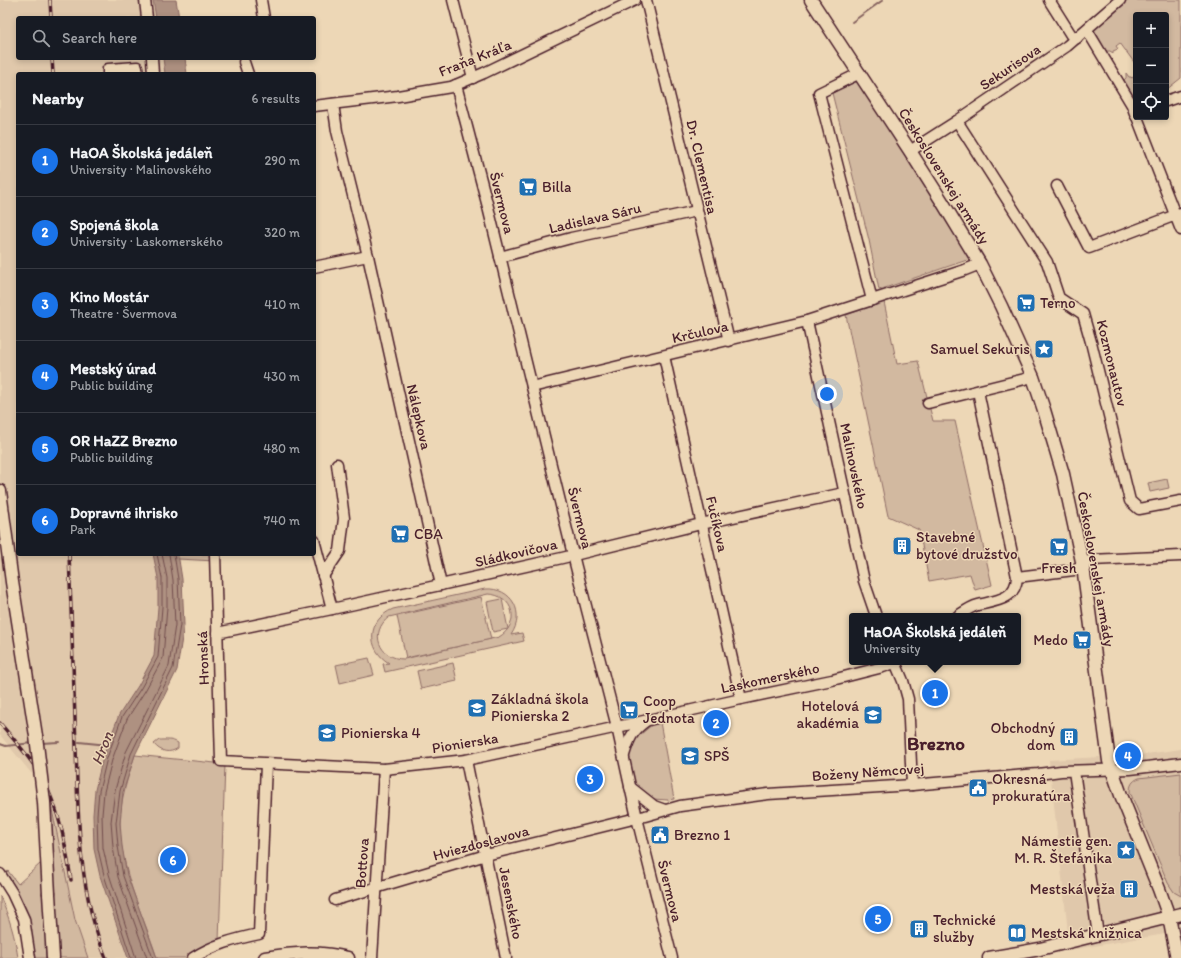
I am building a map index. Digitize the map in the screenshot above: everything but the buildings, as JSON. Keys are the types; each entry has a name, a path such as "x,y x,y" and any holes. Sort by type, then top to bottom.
{"main road":[{"name":"Československej armády","path":"811,0 910,151 980,264 1010,325 1033,377 1063,474 1083,566 1108,756 1112,770"},
{"path":"0,491 12,582 36,736 45,808 53,958"},
{"path":"1112,770 1159,889 1175,916 1177,958"},
{"path":"989,958 1040,949 1175,916"},
{"path":"265,958 307,952 348,958"}],"street":[{"path":"145,0 147,16"},
{"path":"261,0 264,16"},
{"path":"453,0 473,78"},
{"name":"Fraňa Kráľa","path":"316,106 398,96 456,85 577,29 635,0"},
{"name":"Dr. Clementisa","path":"646,0 728,341"},
{"path":"1049,0 1071,35 1077,38"},
{"name":"Sekurisova","path":"910,151 1067,46 1120,0"},
{"path":"1087,30 1133,103"},
{"path":"152,60 153,72"},
{"path":"244,62 247,72"},
{"path":"108,72 108,69 137,67 138,72"},
{"path":"860,74 819,93 872,300"},
{"name":"Švermova","path":"456,85 488,207 617,727 637,818 672,958"},
{"path":"1169,99 1181,96"},
{"name":"Nálepkova","path":"334,104 337,131 368,256 441,585"},
{"path":"1138,120 1178,214 1181,230"},
{"name":"Kozmonautov","path":"957,121 1046,262 1059,298 1083,314 1130,501 1138,509 1181,501"},
{"path":"1057,186 1089,248 1178,214"},
{"name":"Ladislava Sáru","path":"500,257 571,238 697,211"},
{"path":"316,267 368,256"},
{"name":"Krčulova","path":"532,387 808,321 980,264"},
{"name":"Malinovského","path":"808,321 864,581 875,613"},
{"name":"Fučíkova","path":"664,356 741,699"},
{"path":"928,403 1033,377"},
{"path":"963,613 972,607 994,602 1003,598 1014,589 1017,577 978,391"},
{"path":"323,576 340,551 344,518 337,464"},
{"name":"Sládkovičova","path":"217,633 441,585 701,524 844,493"},
{"path":"316,548 332,609"},
{"name":"Hronská","path":"215,556 221,761"},
{"path":"1017,577 1074,570 1091,560 1181,556"},
{"name":"Laskomerského","path":"617,727 652,718 832,680 888,665"},
{"path":"897,665 904,681 908,699 912,785"},
{"name":"Laskomerského","path":"623,757 629,739 637,728 652,718"},
{"name":"Pionierska","path":"221,761 384,769 466,760 617,727"},
{"name":"Jesenského","path":"466,760 506,958"},
{"path":"1098,935 1074,771 1112,770 1181,763"},
{"path":"193,958 205,950 226,942 259,934 266,764"},
{"name":"Bottova","path":"372,958 384,769"},
{"name":"Boženy Němcovej","path":"637,818 665,810 721,800 768,794 912,785 1074,771"},
{"path":"630,787 654,806 665,810"},
{"name":"Hviezdoslavova","path":"335,900 486,855 637,818"},
{"path":"0,874 12,893 24,919 30,958"}],"shaded area":[{"path":"0,0 153,0 156,16 16,16 16,60 163,60 165,72 16,72 16,556 153,556 158,578 158,607 154,656 138,686 119,715 95,790 93,815 94,849 100,876 128,958 88,958 75,920 49,795 0,735"},
{"path":"1122,0 1181,0 1181,78 1169,88 1169,12 1133,12 1133,61 1120,43 1116,46 1118,49 1113,51 1113,53 1106,51 1092,26"},
{"path":"1126,73 1129,77 1133,77 1133,98 1123,81 1126,78"},
{"path":"858,81 970,259 879,290 869,240 832,93"},
{"path":"884,302 897,364 918,361 933,421 955,421 992,585 975,590 970,574 929,581 919,530 888,516 846,315"},
{"path":"1167,479 1169,488 1150,492 1148,483"},
{"path":"178,556 215,556 215,561 178,559"},
{"path":"485,589 503,592 514,603 516,610 517,618 511,635 522,633 524,641 385,672 383,664 389,663 376,650 373,643 374,627 384,614 393,609","holes":["488,594 504,599 512,611 510,625 499,637 404,659 395,658 388,655 380,644 378,637 379,630 389,617"]},
{"path":"481,597 491,639 406,658 397,616"},
{"path":"502,599 508,629 493,632 487,602"},
{"path":"369,658 374,675 340,683 336,665"},
{"path":"453,663 457,681 421,689 417,671"},
{"path":"660,722 674,799 668,800 653,799 641,791 630,774 628,759 635,739 653,724"},
{"path":"159,740 176,742 178,743 178,748 172,751 159,749 154,744"},
{"name":"Námestie gen. M. R. Štefánika","path":"1181,749 1181,927 1165,934 1070,950 1049,760 1117,756 1119,758"},
{"path":"135,755 225,764 219,941 191,958 157,958 128,875 121,841 120,814 125,789"},
{"path":"1181,773 1181,896 1174,892 1168,883 1130,792 1130,787 1135,780 1139,778"},
{"path":"49,795 75,920 88,958 58,958"},
{"path":"41,863 46,958 34,958 4,874 8,871 18,884"},
{"path":"0,896 11,927 18,958 0,958"}],"water":[{"path":"153,0 176,0 179,16 156,16"},
{"path":"163,60 185,60 187,72 165,72"},
{"path":"153,556 178,556 182,579 184,625 177,670 135,755 123,792 120,823 127,875 157,958 128,958 100,876 94,849 93,815 95,790 103,757 119,715 138,686 154,656 158,607 158,578"}],"waterway":[{"path":"852,22 883,0"},
{"path":"41,743 59,742"},
{"name":"Hron","path":"79,742 110,744"},
{"path":"0,744 6,746 32,743"}],"railway":[{"path":"50,0 51,16"},
{"path":"52,60 53,72"},
{"path":"69,556 81,854 90,906 106,958"},
{"path":"0,723 30,759 51,797 60,824 71,880"}],"place":[{"name":"Billa","path":"528,187"},
{"name":"Terno","path":"1026,303"},
{"name":"Samuel Sekuris","path":"1044,349"},
{"name":"CBA","path":"400,534"},
{"name":"Stavebné bytové družstvo","path":"902,546"},
{"name":"Fresh","path":"1059,547"},
{"name":"Medo","path":"1082,640"},
{"name":"HaOA Školská jedáleň","path":"935,693"},
{"name":"Základná škola Pionierska 2","path":"477,708"},
{"name":"Coop Jednota","path":"629,710"},
{"name":"Hotelová akadémia","path":"873,715"},
{"name":"Spojená škola","path":"716,723"},
{"name":"Pionierska 4","path":"327,733"},
{"name":"Obchodný dom","path":"1069,737"},
{"name":"SPŠ","path":"690,756"},
{"name":"Mestský úrad","path":"1128,756"},
{"name":"Kino Mostár","path":"590,779"},
{"name":"Okresná prokuratúra","path":"978,788"},
{"name":"Brezno 1","path":"660,835"},
{"name":"Námestie gen. M. R. Štefánika","path":"1126,850"},
{"name":"Dopravné ihrisko","path":"173,860"},
{"name":"Mestská veža","path":"1129,889"},
{"name":"OR HaZZ Brezno","path":"878,919"},
{"name":"Technické služby","path":"919,929"},
{"name":"Mestská knižnica","path":"1017,933"}],"district":[{"name":"Brezno","path":"936,743"}]}
